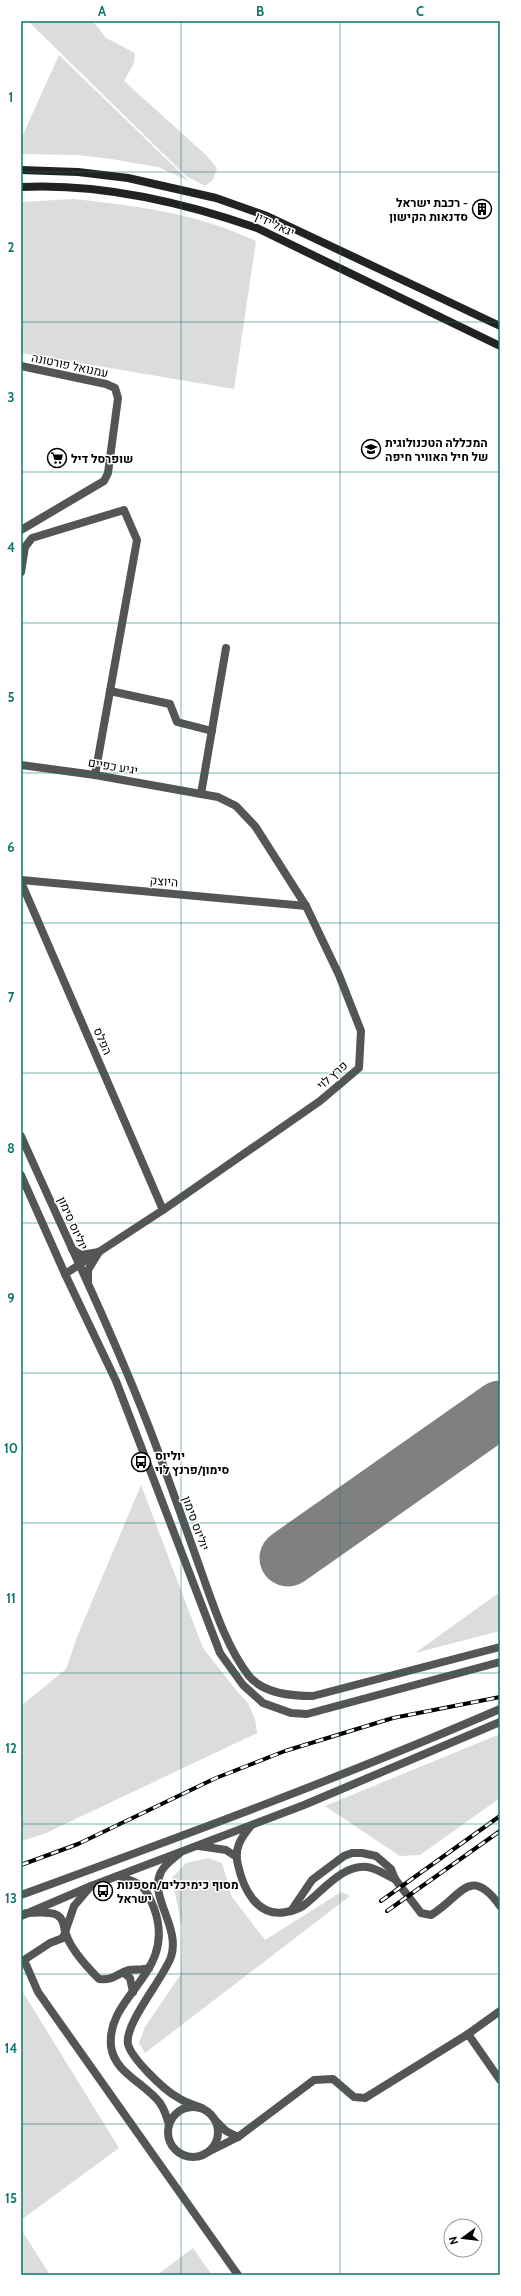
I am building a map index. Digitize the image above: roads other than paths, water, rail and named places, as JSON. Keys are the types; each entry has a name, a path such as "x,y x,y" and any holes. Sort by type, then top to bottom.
{"main road":[{"name":"יגאל ידין","path":"21,170 78,172 128,178 216,198 267,216 500,326"},
{"name":"יגאל ידין","path":"21,187 44,186 122,193 216,214 257,228 500,346"}],"street":[{"name":"עמנואל פורטונה","path":"21,366 106,384 115,388 118,398 108,473 104,481 21,530"},
{"path":"21,572 25,547 32,538 124,510 137,540 95,775"},
{"path":"201,794 226,648"},
{"path":"110,691 170,704 177,722 212,732"},
{"name":"יגיע כפיים","path":"21,765 95,775 201,794"},
{"name":"פרץ לוי","path":"65,1274 163,1210 320,1101 359,1068 361,1031 339,975 306,906 255,826 236,806 218,797 201,794"},
{"name":"היוצק","path":"21,881 306,906"},
{"name":"הפלס","path":"21,881 163,1210"},
{"name":"יוליוס סימון","path":"21,1136 70,1248 90,1289 140,1406 211,1599 230,1643 250,1677 258,1684 283,1693 300,1696 321,1695 500,1647"},
{"name":"יוליוס סימון","path":"21,1175 65,1274 116,1381 220,1653 251,1694 263,1703 276,1709 307,1714 500,1662"},
{"path":"70,1248 81,1255 99,1252"},
{"path":"90,1289 88,1270 99,1252"},
{"path":"21,1895 219,1822 412,1746 498,1709"},
{"path":"23,1915 91,1886 250,1827 500,1722"},
{"path":"250,1827 241,1837 235,1856 246,1888 261,1909 271,1913 291,1911 302,1907 340,1875 355,1869 366,1867 395,1880"},
{"path":"199,1846 221,1848 235,1856"},
{"path":"180,1853 165,1865 160,1872 158,1884 172,1929 173,1943 171,1957 129,2031 128,2042 131,2053 166,2090 176,2097 202,2108 226,2131 238,2137"},
{"path":"291,1911 312,1880 344,1856 352,1853 376,1856 391,1869 395,1880 421,1914 431,1915 443,1908 464,1888 474,1885 487,1889 500,1906"},
{"path":"118,1876 137,1881 145,1888 158,1919 160,1940 149,1968 116,2020 111,2035 111,2047 121,2067 159,2102 169,2125 170,2140 179,2153 194,2157 238,2137 314,2080 334,2079 354,2098 365,2098 468,2034 500,2011"},
{"path":"91,1886 74,1906 63,1938 50,1943 22,1961 38,1992 238,2275"},
{"path":"23,1915 56,1914 62,1921 65,1934 79,1956 99,1979 107,1980 124,1973 149,1968"},
{"path":"124,1973 130,1978 133,1992"},
{"path":"468,2034 500,2080"},
{"path":"169,2125 178,2112 185,2108 202,2108"},
{"path":"210,2151 218,2136 215,2119"}],"railway":[{"path":"21,1865 78,1844 216,1778 285,1751 393,1718 500,1697"},
{"path":"381,1901 500,1816"},
{"path":"387,1911 500,1831"}],"place":[{"name":"רכבת ישראל - סדנאות הקישון","path":"482,209"},
{"name":"המכללה הטכנולוגית של חיל האוויר חיפה","path":"371,449"},
{"name":"שופרסל דיל","path":"57,458"},
{"name":"יוליוס סימון/פרנץ לוי","path":"141,1462"},
{"name":"מסוף כימיכלים/מספנות ישראל","path":"103,1891"}]}
